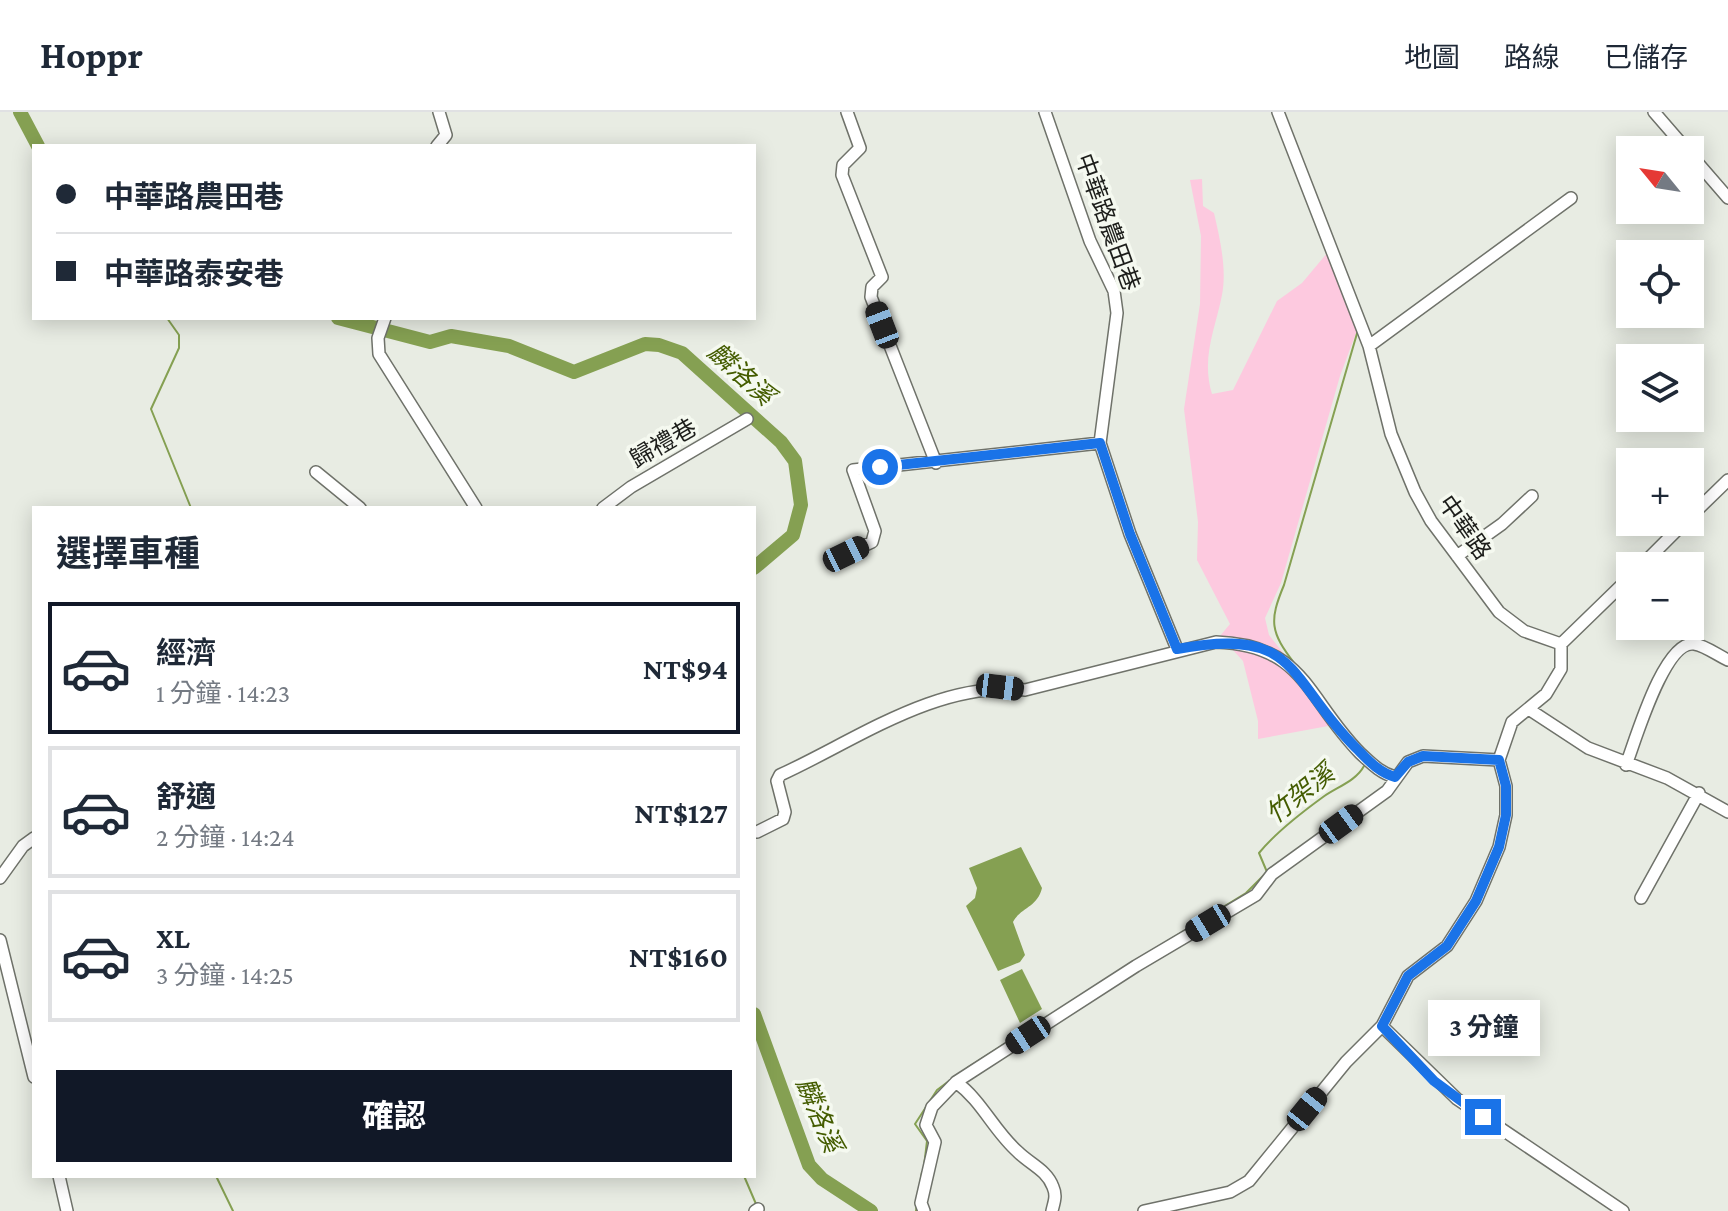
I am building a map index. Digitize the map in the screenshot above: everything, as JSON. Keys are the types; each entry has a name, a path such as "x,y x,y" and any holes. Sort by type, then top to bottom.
{"street":[{"path":"439,112 446,135 439,144"},
{"path":"847,112 860,148 843,165 842,175 882,277 872,287 871,297 936,463"},
{"name":"中華路農田巷","path":"1045,112 1090,241 1114,291 1117,313 1100,443 1130,534 1177,649"},
{"name":"中華路","path":"1278,112 1369,346 1401,462 1431,521 1509,621 1535,636 1561,644"},
{"path":"1654,112 1674,136"},
{"path":"1704,170 1728,198"},
{"path":"1369,346 1571,198"},
{"path":"381,328 379,354 475,506"},
{"name":"歸禮巷","path":"606,506 631,487 747,419"},
{"path":"846,554 872,542 875,531 853,470 1100,443"},
{"path":"316,472 358,506"},
{"path":"1704,503 1728,480"},
{"path":"1457,556 1502,524 1532,496"},
{"path":"1655,552 1671,536"},
{"path":"1144,1211 1230,1192 1249,1181 1346,1062 1382,1026 1408,976 1447,946 1481,890 1499,847 1506,815 1506,786 1499,760 1512,722 1546,694 1561,669 1561,644 1616,591"},
{"path":"757,832 783,819 785,812 777,781 780,775 904,713 1000,687 1025,690 1177,649 1216,642 1236,643 1279,656 1291,665 1335,725 1376,768 1395,777"},
{"path":"1626,765 1667,661 1686,646 1694,644 1728,660"},
{"path":"1530,710 1588,748 1699,793 1728,812"},
{"path":"924,1211 921,1203 935,1142 926,1125 932,1107 956,1082 1136,966 1256,895 1272,874 1387,791 1408,762 1423,756 1499,760"},
{"path":"1641,898 1699,793"},
{"path":"0,878 23,846 32,839"},
{"path":"0,940 32,1069"},
{"path":"1382,1026 1457,1099 1623,1211"},
{"path":"956,1082 972,1094 1018,1153 1035,1164 1053,1184 1056,1198 1052,1211"},
{"path":"59,1178 67,1211"}],"shaded area":[{"path":"1202,179 1203,206 1214,213 1223,264 1222,295 1208,356 1212,394 1233,390 1277,301 1302,283 1328,252 1359,325 1340,376 1281,583 1265,618 1269,635 1339,724 1258,739 1258,721 1243,661 1220,636 1230,624 1197,560 1198,522 1184,409 1200,304 1201,236 1190,180"},
{"path":"1021,847 1042,888 1033,904 1013,922 1025,955 1020,962 998,971 966,906 975,898 977,888 969,868"},
{"path":"1022,969 1042,1009 1020,1023 1000,980"}],"waterway":[{"name":"麟洛溪","path":"20,112 37,144"},
{"path":"168,320 179,335 179,348 151,409 190,506"},
{"name":"麟洛溪","path":"346,320 430,342 451,336 509,346 574,372 645,344 682,353 781,442 795,461 801,505 793,535 756,566"},
{"name":"竹架溪","path":"1295,664 1281,643 1274,617 1358,330"},
{"name":"竹架溪","path":"1166,942 1246,893 1267,872 1259,853 1266,845 1306,810 1356,776 1364,766"},
{"name":"竹架溪","path":"967,1068 1053,1013"},
{"name":"麟洛溪","path":"756,1019 809,1165 822,1179 871,1211"},
{"name":"竹架溪","path":"924,1166 927,1141 915,1124 937,1090 949,1081"},
{"name":"竹架溪","path":"916,1211 922,1172"},
{"path":"217,1178 233,1211"},
{"path":"745,1178 756,1204"}],"route":[{"path":"880,467 1100,443 1130,534 1177,649 1216,642 1236,643 1279,656 1291,665 1340,732 1376,768 1389,775 1395,777 1408,762 1423,756 1499,760 1506,786 1506,815 1499,847 1476,901 1447,946 1408,976 1382,1026 1434,1081 1483,1117"}]}
